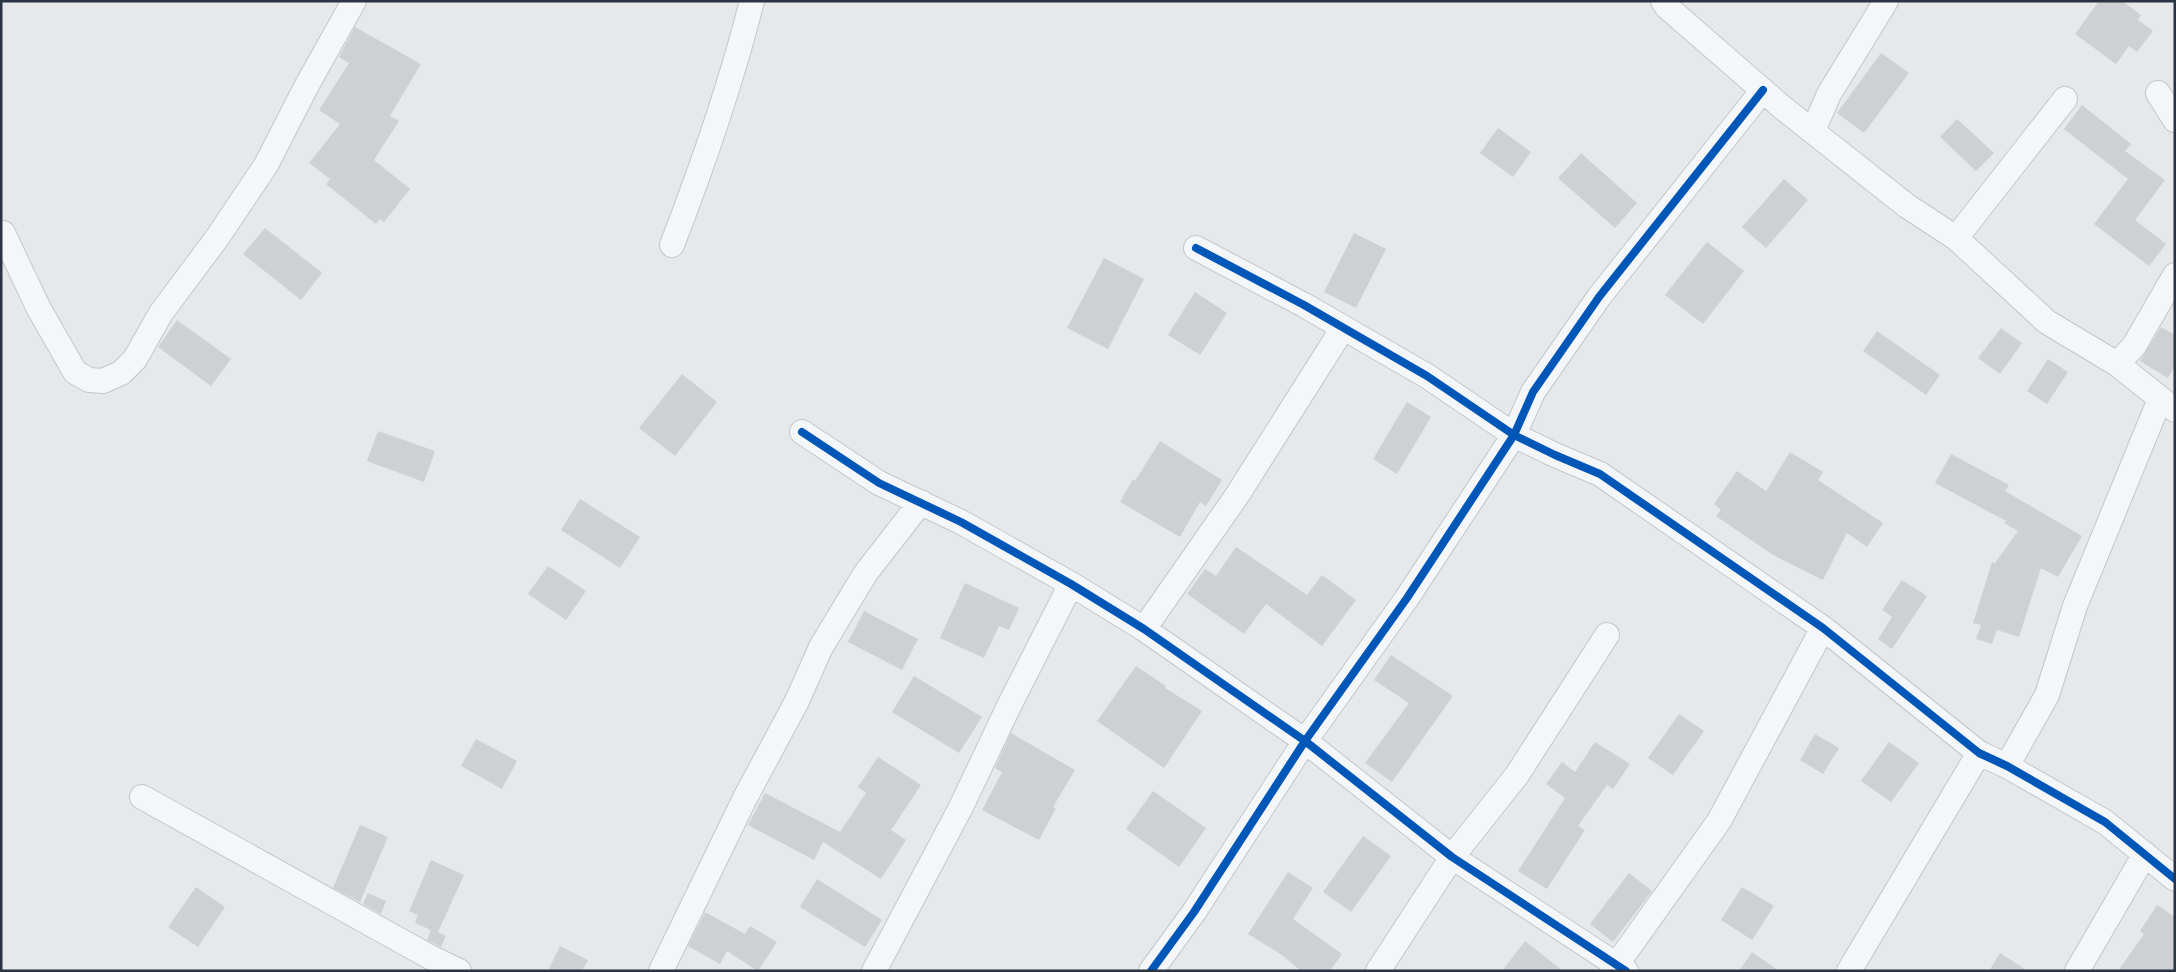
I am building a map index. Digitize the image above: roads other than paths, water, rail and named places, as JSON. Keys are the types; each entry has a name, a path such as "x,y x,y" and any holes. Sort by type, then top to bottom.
{"street":[{"path":"2,231 39,309 75,372 89,380 103,381 121,373 136,359 161,313 217,238 266,165 307,85 354,1"},
{"path":"672,245 697,180 742,44 752,1"},
{"path":"1663,1 1667,7 1813,131 1907,206 1956,238 2047,322 2116,364 2168,405 2075,606 2047,695 2007,766"},
{"path":"1813,131 1829,94 1886,1"},
{"path":"1151,971 1194,912 1305,742 1407,598 1514,434 1533,392 1599,297 1763,90"},
{"path":"2158,93 2175,120"},
{"path":"1956,238 2065,99"},
{"path":"1196,248 1343,328 1426,376 1514,434 1554,455 1600,474 1823,628 1979,754 2007,766 2105,822 2175,879"},
{"path":"2116,364 2134,346 2175,275"},
{"path":"1144,629 1238,494 1343,328"},
{"path":"802,432 879,483 961,522 1071,584 1144,629 1305,742 1452,857 1618,968 1719,821 1823,628"},
{"path":"661,971 745,798 797,701 822,647 864,574 921,502"},
{"path":"874,971 961,807 1010,704 1071,584"},
{"path":"1378,971 1452,857 1517,775 1608,635"},
{"path":"1849,971 1979,754"},
{"path":"142,797 430,957 459,971"},
{"path":"2077,971 2144,854"}]}
